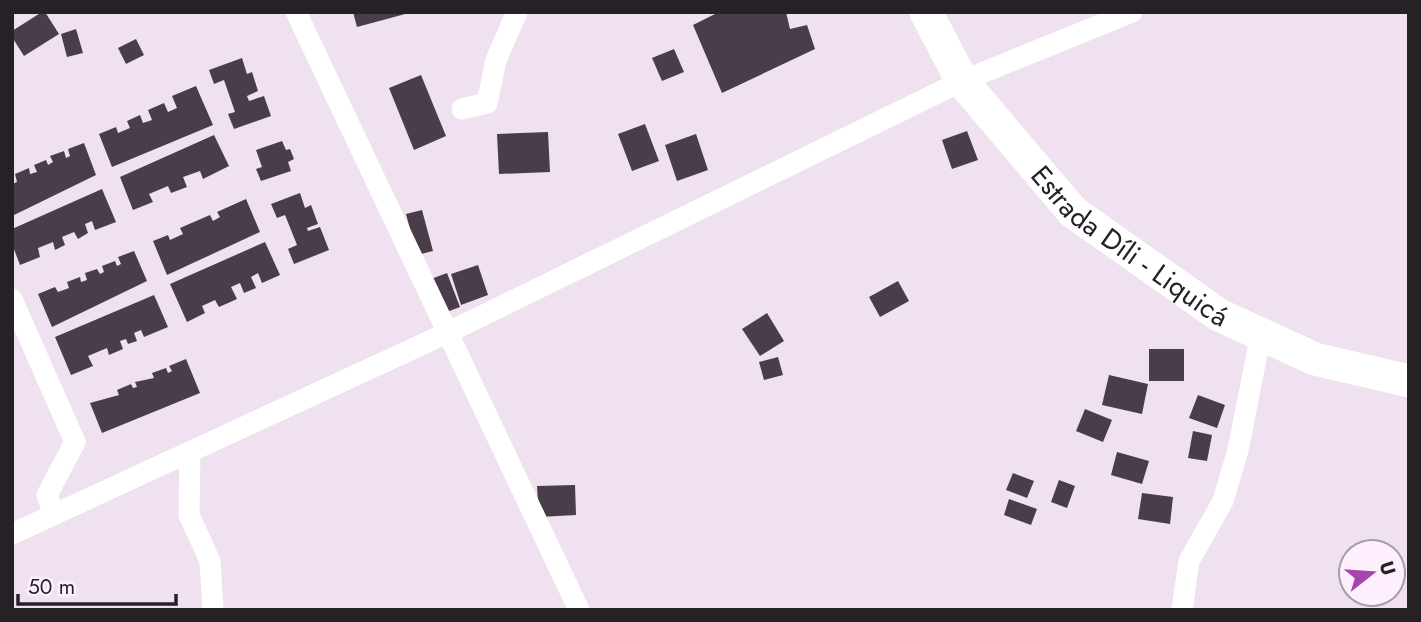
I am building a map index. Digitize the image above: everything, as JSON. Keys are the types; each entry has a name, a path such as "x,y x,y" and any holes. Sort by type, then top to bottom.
{"main road":[{"name":"Estrada Díli - Liquicá","path":"926,12 962,81 1073,212 1219,315 1315,359 1409,381"}],"street":[{"path":"296,12 579,610"},
{"path":"462,109 487,103 496,60 517,12"},
{"path":"12,534 447,333 962,81 1132,12"},
{"path":"12,299 75,442 47,495 54,515"},
{"path":"1182,610 1188,561 1223,501 1227,488 1261,334"},
{"path":"190,452 189,515 210,561 213,610"}],"building":[{"path":"45,12 59,34 24,56 12,37 12,31"},
{"path":"353,12 409,12 409,13 357,27"},
{"path":"719,12 786,12 790,29 807,25 815,49 722,93 693,25"},
{"path":"76,29 83,53 67,57 61,34"},
{"path":"136,39 144,55 126,64 118,48"},
{"path":"674,49 684,72 662,81 652,58"},
{"path":"242,58 247,74 252,72 258,91 247,96 249,101 264,96 271,116 234,129 228,114 235,112 224,80 214,84 209,70"},
{"path":"421,75 446,136 414,150 389,88"},
{"path":"196,86 213,125 112,167 99,134 116,127 118,133 130,128 127,121 140,115 143,123 152,120 148,110 164,103 168,112 177,108 172,96"},
{"path":"645,124 659,161 632,171 618,134"},
{"path":"967,131 978,160 952,169 942,140"},
{"path":"548,132 550,172 499,174 497,134"},
{"path":"696,134 708,170 677,181 665,145"},
{"path":"214,135 229,166 203,179 200,171 183,177 187,187 171,193 168,186 149,194 153,202 133,210 120,177"},
{"path":"282,141 286,150 290,149 294,159 288,162 291,171 261,181 256,169 262,167 256,150"},
{"path":"84,143 96,175 12,216 12,184 17,182 15,174 29,168 30,174 37,172 34,165 46,160 48,165 53,162 50,156 64,151 66,158 70,156 68,149"},
{"path":"102,189 116,222 95,230 92,221 85,224 88,233 78,239 74,232 62,237 65,245 55,250 53,242 38,248 40,257 20,265 12,244 12,229"},
{"path":"300,193 305,208 311,205 318,224 307,228 308,231 320,227 329,250 294,264 288,249 297,245 285,215 277,218 271,204"},
{"path":"246,199 260,232 167,275 153,241 168,235 170,240 183,234 180,228 210,215 213,221 220,217 217,212"},
{"path":"422,210 433,251 417,255 406,214"},
{"path":"265,242 280,275 262,283 258,273 251,277 256,288 244,293 240,283 231,287 237,299 219,307 215,300 202,306 205,313 187,322 170,284"},
{"path":"134,251 147,281 52,327 38,294 55,287 58,292 69,288 67,282 80,277 81,282 87,280 85,273 97,269 100,274 104,272 102,266 115,261 117,266 121,264 118,257"},
{"path":"478,265 488,295 461,305 451,274"},
{"path":"447,273 460,307 444,313 431,279"},
{"path":"898,281 909,301 880,317 869,297"},
{"path":"154,295 168,327 144,337 141,330 134,333 137,341 128,344 126,339 120,341 123,349 109,355 107,348 88,356 93,366 71,375 55,337"},
{"path":"767,313 784,341 760,356 742,329"},
{"path":"1149,349 1184,349 1184,381 1149,381"},
{"path":"778,357 783,375 764,380 759,362"},
{"path":"186,359 200,393 102,433 90,403 119,395 117,390 131,384 133,388 137,387 135,382 154,378 152,373 166,368 168,373 172,371 169,366"},
{"path":"1109,375 1148,384 1142,414 1102,405"},
{"path":"1198,395 1225,405 1217,428 1189,418"},
{"path":"1085,409 1112,420 1103,442 1076,431"},
{"path":"1193,431 1212,435 1207,461 1188,458"},
{"path":"1117,452 1149,461 1142,484 1111,475"},
{"path":"1013,473 1034,481 1027,498 1006,490"},
{"path":"1059,480 1075,486 1067,508 1051,502"},
{"path":"575,485 576,515 539,517 537,486"},
{"path":"1142,493 1173,497 1170,524 1138,519"},
{"path":"1009,499 1037,509 1031,525 1004,515"}]}
